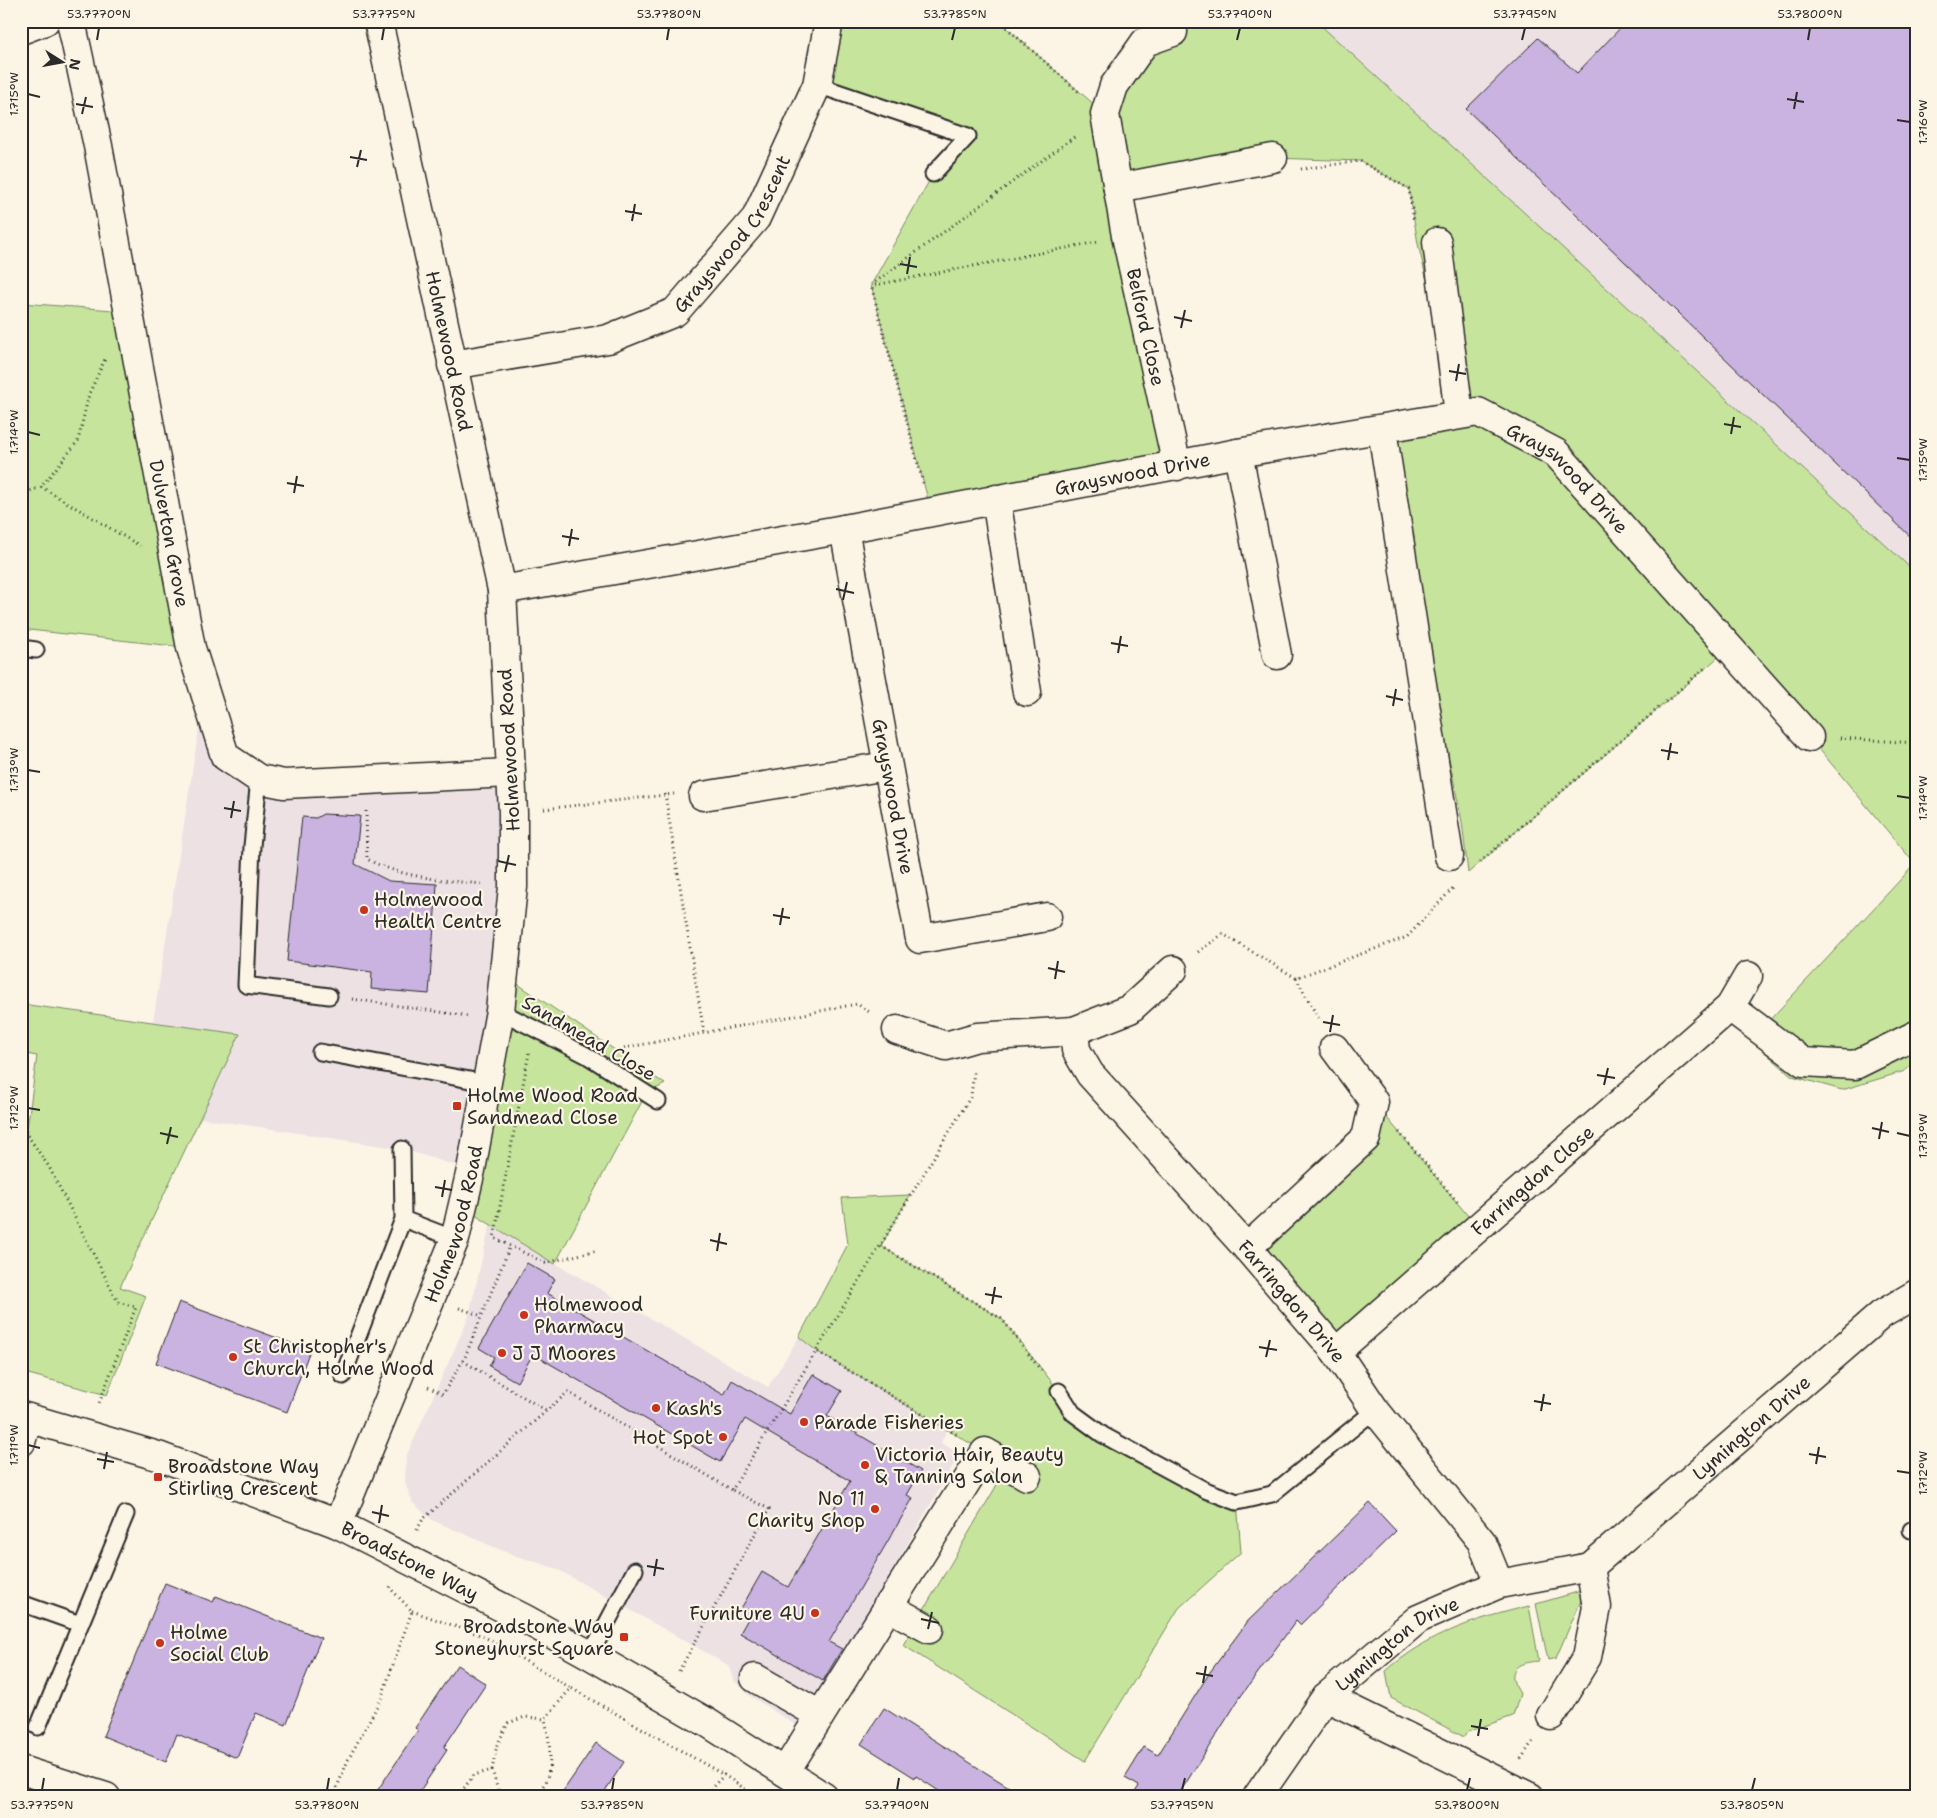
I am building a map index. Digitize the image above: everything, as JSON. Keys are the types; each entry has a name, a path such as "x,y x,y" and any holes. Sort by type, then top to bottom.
{"street":[{"path":"21,30 45,21"},
{"name":"Dulverton Grove","path":"70,21 98,146 127,311 191,648 224,756 259,779 284,784 510,773"},
{"name":"Holmewood Road","path":"338,1524 455,1239 471,1170 499,1016 513,888 513,813 502,590 378,21"},
{"name":"Grayswood Crescent","path":"452,365 608,339 675,312 756,218 817,85 829,21"},
{"name":"Belford Close","path":"1173,32 1145,42 1114,86 1105,114 1126,236 1177,466"},
{"path":"1118,188 1272,158"},
{"path":"1437,242 1460,414"},
{"name":"Grayswood Drive","path":"502,590 844,529 1238,453 1382,430 1478,412 1556,453 1809,736"},
{"path":"1382,430 1449,856"},
{"path":"1238,453 1277,655"},
{"path":"996,499 1027,692"},
{"name":"Grayswood Drive","path":"844,529 920,938 1047,917"},
{"path":"703,796 887,766"},
{"path":"897,1030 946,1046 977,1037 1074,1031 1130,1009 1173,970"},
{"name":"Farringdon Close","path":"1336,1352 1730,1007 1748,976"},
{"path":"1730,1007 1803,1062 1855,1065 1916,1035"},
{"path":"1730,1007 1750,1040"},
{"name":"Farringdon Drive","path":"1074,1031 1076,1050 1090,1074 1247,1248 1336,1352 1375,1410 1482,1542 1499,1584"},
{"path":"1247,1248 1366,1138 1374,1102 1334,1048"},
{"name":"Lymington Drive","path":"1257,1797 1326,1697 1418,1619 1499,1584 1590,1567 1882,1314 1916,1294"},
{"name":"Broadstone Way","path":"24,1425 87,1435 161,1456 338,1524 403,1556 590,1655 664,1697 824,1797"},
{"path":"785,1772 984,1452 1026,1476"},
{"path":"1551,1716 1587,1657 1596,1607 1590,1567"},
{"path":"887,1606 928,1629"},
{"path":"755,1678 820,1715"},
{"path":"1326,1697 1530,1797"},
{"path":"21,1770 106,1797"}],"lane":[{"path":"817,85 968,136 933,174"},
{"path":"259,779 252,846 246,985 329,996"},
{"name":"Sandmead Close","path":"499,1016 534,1028 586,1055 658,1101"},
{"path":"320,1052 486,1083"},
{"path":"343,1376 402,1219 402,1150"},
{"path":"402,1219 455,1239"},
{"path":"1059,1391 1073,1413 1103,1435 1205,1490 1237,1502 1272,1494 1375,1410"},
{"path":"38,1727 126,1514"},
{"path":"590,1655 635,1570"},
{"path":"21,1603 80,1624"}],"path":[{"path":"872,285 1105,114 999,21"},
{"path":"1272,158 1276,173 1360,161 1409,189 1418,244 1437,242"},
{"path":"872,285 1126,236"},
{"path":"872,285 931,511"},
{"path":"21,494 41,487 78,441 89,394 127,311"},
{"path":"41,487 140,547 171,546"},
{"path":"1809,736 1916,743"},
{"path":"369,780 366,813 367,858 385,868 433,879 513,888"},
{"path":"665,794 704,1033"},
{"path":"513,813 665,794 703,796"},
{"path":"1296,978 1334,1048"},
{"path":"329,996 499,1016"},
{"path":"586,1055 857,1004 897,1030"},
{"path":"534,1028 494,1238 544,1263 598,1250"},
{"path":"732,1490 818,1352 971,1096 977,1037"},
{"path":"1374,1102 1478,1228"},
{"path":"21,1138 26,1133 49,1167 118,1302 136,1308 87,1435"},
{"path":"398,1374 443,1394 463,1361 510,1246"},
{"path":"881,1246 1002,1319 1059,1391"},
{"path":"818,1352 984,1452"},
{"path":"463,1361 547,1411"},
{"path":"664,1697 769,1509 732,1490 568,1392 423,1519 403,1556 390,1588 412,1611 483,1636 724,1775 757,1797"},
{"path":"333,1797 348,1760 380,1699 412,1611"},
{"path":"545,1719 571,1688"},
{"path":"1503,1784 1551,1716"},
{"path":"500,1797 492,1770 497,1745 508,1723 525,1717 545,1719"},
{"path":"533,1797 539,1792 550,1769 549,1741 545,1719"},
{"path":"461,1797 461,1792 474,1775 492,1770"},
{"path":"703,1797 724,1775"}],"shaded area":[{"path":"1316,21 1916,21 1916,573"},
{"path":"204,696 225,756 259,779 510,773 513,813 471,1170 402,1149 200,1118 240,1035 153,1022"},
{"path":"490,1225 768,1387 799,1337 818,1352 947,1429 941,1443 960,1454 800,1728 750,1696 734,1681 728,1665 555,1568 510,1554 432,1520 413,1503 405,1483 406,1457 468,1319"}],"green space":[{"path":"829,21 999,21 1105,114 1114,86 1180,21 1316,21 1916,573 1916,1061 1905,1071 1842,1090 1792,1076 1751,1040 1915,864 1809,737 1730,647 1468,873 1462,822 1382,430 1459,414 1418,244 1409,189 1360,161 1273,158 1119,188 1177,466 931,511 871,285 933,174 967,136 817,85"},
{"path":"21,303 127,311 191,648 21,629"},
{"path":"503,974 665,1084 646,1094 555,1264 462,1207"},
{"path":"21,1004 240,1034 120,1287 146,1296 107,1395 21,1372 21,1173 37,1056 21,1053"},
{"path":"1374,1102 1478,1228 1336,1352 1247,1248 1366,1139"},
{"path":"910,1195 881,1246 1002,1319 1059,1391 1073,1413 1237,1502 1241,1552 1179,1608 1085,1761 903,1645 1008,1466 818,1352 799,1337 848,1244 842,1198"},
{"path":"1581,1591 1583,1596 1556,1658 1548,1660 1536,1604"},
{"path":"1529,1606 1539,1661 1521,1664 1513,1674 1514,1683 1520,1694 1513,1716 1467,1732 1464,1737 1391,1698 1386,1671 1418,1647 1471,1623"}],"building":[{"path":"1627,21 1916,21 1916,542 1466,109 1538,38 1577,73"},
{"name":"Holmewood Health Centre","path":"323,814 360,816 355,864 389,881 437,884 429,994 371,989 372,972 287,961 302,817 316,818"},
{"path":"527,1263 555,1279 547,1293 724,1395 732,1380 790,1414 813,1374 842,1391 827,1416 921,1471 907,1495 913,1498 829,1642 842,1649 823,1681 740,1633 749,1617 739,1612 762,1572 788,1587 850,1481 745,1419 720,1462 533,1354 517,1382 489,1366 494,1357 479,1348"},
{"name":"St Christopher's Church, Holme Wood","path":"179,1302 310,1350 287,1412 156,1363"},
{"path":"1370,1503 1396,1531 1300,1625 1296,1621 1241,1696 1177,1797 1132,1797 1139,1786 1125,1778 1144,1747 1158,1755 1210,1672 1248,1621"},
{"path":"165,1583 213,1602 216,1596 321,1638 286,1725 256,1713 237,1758 177,1734 166,1762 103,1736"},
{"path":"457,1665 486,1684 444,1747 447,1750 416,1797 373,1797 418,1730 415,1728"},
{"path":"884,1708 1025,1797 948,1797 861,1744"},
{"path":"596,1743 624,1762 601,1797 559,1797"}],"place":[{"name":"Holmewood Health Centre","path":"364,910"},
{"name":"Holme Wood Road Sandmead Close","path":"457,1106"},
{"name":"Holmewood Pharmacy","path":"524,1315"},
{"name":"J J Moores","path":"502,1353"},
{"name":"St Christopher's Church, Holme Wood","path":"233,1357"},
{"name":"Kash's","path":"656,1408"},
{"name":"Parade Fisheries","path":"804,1422"},
{"name":"Hot Spot","path":"723,1437"},
{"name":"Victoria Hair, Beauty & Tanning Salon","path":"865,1465"},
{"name":"Broadstone Way Stirling Crescent","path":"158,1477"},
{"name":"No 11 Charity Shop","path":"875,1509"},
{"name":"Furniture 4U","path":"815,1613"},
{"name":"Broadstone Way Stoneyhurst Square","path":"624,1637"},
{"name":"Holme Social Club","path":"160,1643"}]}
